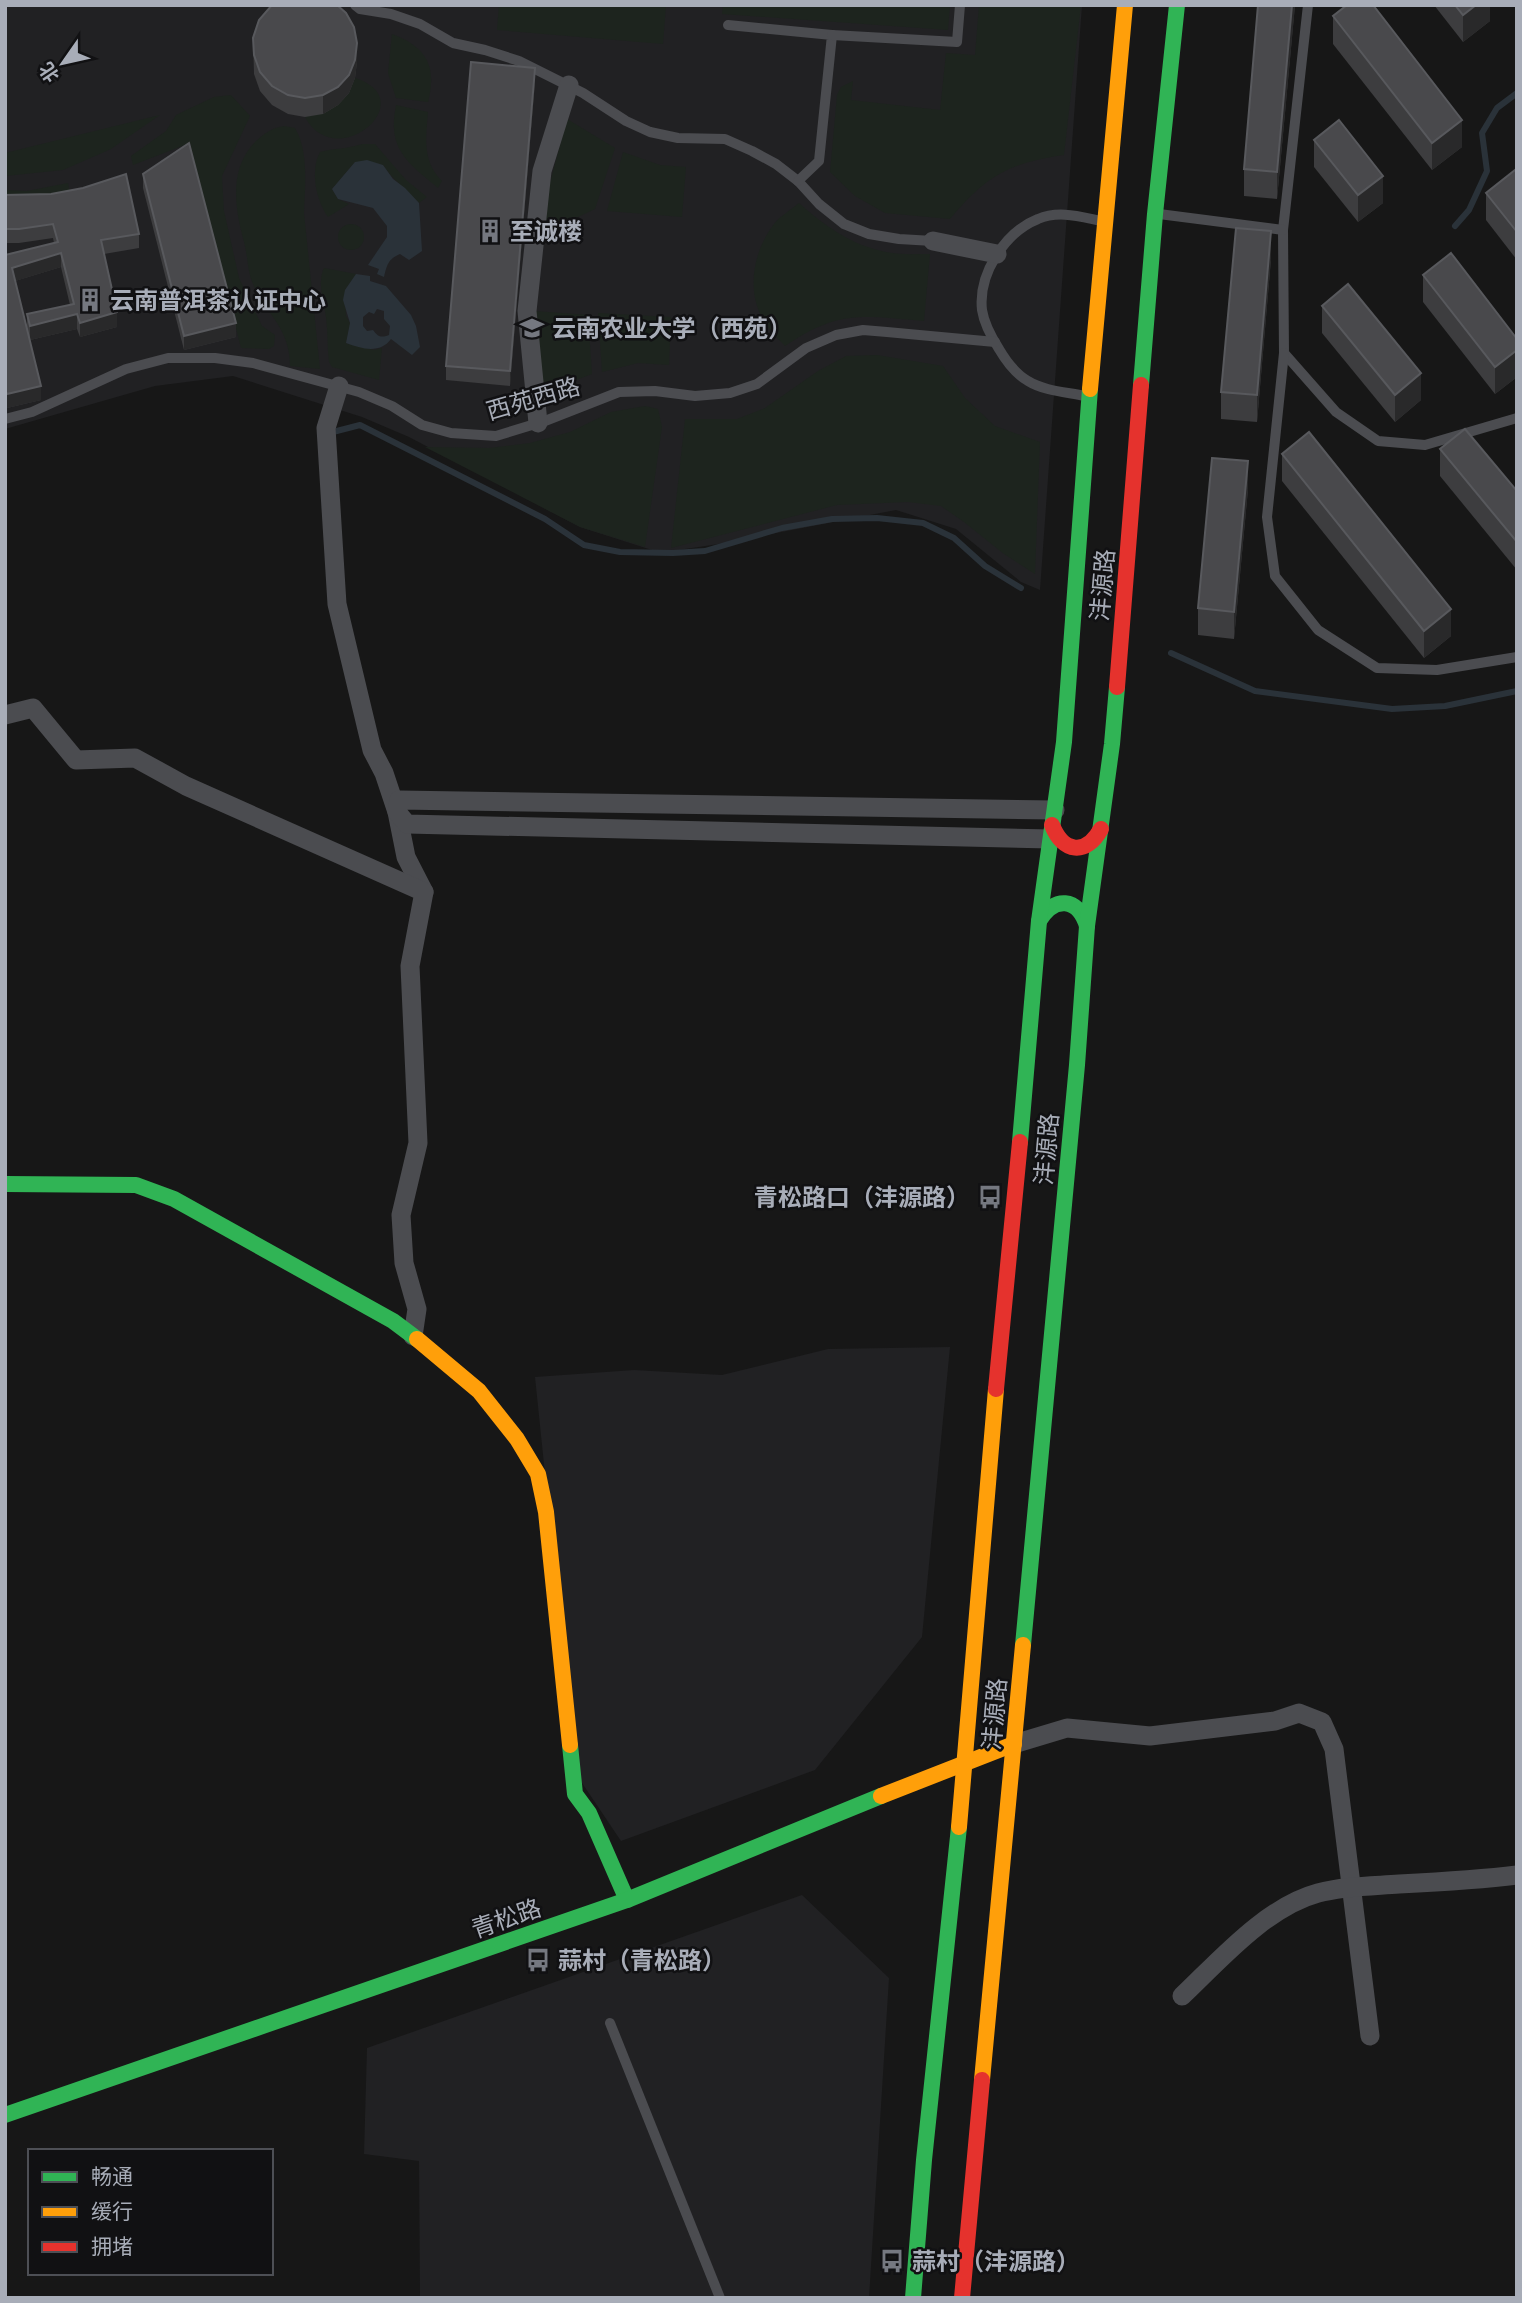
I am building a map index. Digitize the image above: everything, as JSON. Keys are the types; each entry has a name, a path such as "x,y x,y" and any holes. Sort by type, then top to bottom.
{"main road":[{"name":"沣源路","path":"913,2298 956,1858 962,1763 1001,1328 1029,1060 1039,921 1064,742 1089,396 1125,5"},
{"name":"沣源路","path":"962,2298 1077,1065 1087,926 1113,731 1155,214 1177,5"},
{"path":"1053,824 1057,838 1075,849 1094,842 1101,829"},
{"path":"1039,921 1046,909 1059,902 1066,902 1079,908 1087,926"},
{"path":"5,1184 136,1185 174,1199 393,1321 479,1391 517,1438 538,1475 546,1512 575,1794 589,1813 627,1900"},
{"name":"青松路","path":"5,2115 627,1900 1014,1744"}],"street":[{"path":"538,424 528,299 542,171 569,85"},
{"path":"933,241 997,254"},
{"path":"339,386 326,428 337,604 372,750 384,773 397,812 406,857 424,892 410,966 418,1143 401,1215 404,1263 417,1309 413,1336"},
{"path":"5,715 33,708 76,760 135,758 186,786 424,892"},
{"path":"399,800 1053,824 407,824 397,812 399,800"},
{"path":"1014,1744 1067,1728 1150,1737 1275,1721 1298,1713 1322,1722 1334,1749 1370,2036"},
{"path":"1182,1996 1250,1931 1287,1907 1317,1893 1350,1887 1479,1880 1517,1875"}],"lane":[{"path":"355,5 360,9 391,14 420,24 453,43 519,61 569,85 626,121 650,132 678,138 725,139 776,163 844,224 869,234 933,241"},
{"path":"728,25 832,35 957,42 960,5"},
{"path":"1308,5 1283,230 1284,354 1267,517 1275,576 1318,630 1377,668 1437,670 1517,657"},
{"path":"798,181 819,161 832,35"},
{"path":"1089,396 1045,388 1027,381 1005,361 982,310 984,285 997,254 1011,236 1038,219 1059,214 1106,221"},
{"path":"1155,214 1283,230"},
{"name":"西苑西路","path":"5,419 32,412 126,369 168,358 215,358 253,363 339,386 392,406 422,425 450,433 496,436 538,424 619,392 654,391 695,396 730,393 757,384 806,348 836,335 863,330 995,342"},
{"path":"1284,354 1336,412 1378,441 1425,445 1517,418"},
{"path":"610,2024 720,2298"}],"shaded area":[{"name":"云南农业大学（西苑）","path":"5,5 1082,5 1040,590 1021,582 956,529 896,510 725,543 672,551 652,550 580,527 409,437 362,417 233,376 155,386 5,429"},
{"path":"499,5 666,5 663,44 497,30"},
{"path":"723,5 950,5 948,30 722,14"},
{"path":"979,5 1081,5 1064,155 1028,162 1000,174 975,192 950,219 885,213 855,196 830,172 837,95 841,87 853,81 851,100 940,110 946,53 975,55"},
{"path":"392,34 414,45 426,60 431,78 428,102 396,98 388,73"},
{"path":"355,78 374,88 381,102 378,115 368,128 353,136 336,138 319,133 305,117 336,104"},
{"path":"231,95 250,116 222,176 224,211 239,278 262,326 275,335 274,346 269,349 241,348 190,143 133,165 131,156 166,131 176,115 214,97"},
{"path":"396,105 428,112 428,157 442,181 438,188 409,162 397,144 394,133"},
{"path":"160,115 111,149 63,170 5,176 5,153"},
{"path":"567,119 615,148 595,209 561,225 545,219 548,190"},
{"path":"284,126 295,128 304,158 304,213 320,369 290,366 282,332 251,279 238,216 236,189 241,164 247,152 266,133"},
{"path":"375,144 406,180 427,197 419,203 383,165 355,162 332,189 338,199 349,204 328,217 320,202 316,185 315,168 320,152"},
{"path":"623,152 660,165 686,167 682,217 607,211"},
{"path":"367,160 383,165 393,179 419,203 422,251 409,260 400,254 390,260 384,277 377,274 379,269 368,265 387,237 387,226 373,208 338,199 332,189 355,162"},
{"path":"68,183 71,198 5,207 5,190 27,191"},
{"path":"799,203 829,227 861,245 891,253 930,254 924,321 852,318 821,326 785,346 769,329 760,314 754,274 766,235 776,221"},
{"path":"351,224 360,228 364,237 360,246 351,250 342,246 338,237 342,228"},
{"path":"324,268 356,274 345,290 346,316 350,323 346,343 374,350 382,348 379,380 332,367 329,362 321,286"},
{"path":"356,274 370,276 370,281 386,286 411,315 420,347 412,355 391,339 382,347 376,348 346,343 350,323 343,300 345,290","holes":["377,309 384,311 384,319 390,326 389,335 380,336 373,330 367,331 363,326 363,317 369,312 374,314"]},
{"path":"535,311 588,315 592,374 542,393"},
{"path":"598,313 671,317 669,365 638,363 602,372"},
{"path":"877,355 943,366 965,398 995,426 1040,442 1035,574 941,506 908,502 837,505 671,548 685,419 737,419 765,408 818,371 846,356"},
{"path":"645,406 658,409 662,427 645,547 580,527 425,447 489,448 530,443 570,432 611,412"},
{"path":"950,1347 922,1637 815,1770 621,1841 576,1774 535,1377 634,1370 722,1375 828,1349"},
{"path":"802,1895 889,1978 869,2298 420,2298 419,2161 364,2154 367,2048"}],"building":[{"path":"272,5 337,5 346,13 354,27 357,43 355,60 349,75 338,87 323,95 305,98 288,95 272,86 260,72 254,55 253,38 259,20"},
{"path":"1258,5 1292,5 1277,172 1244,169"},
{"path":"1347,5 1373,5 1462,120 1432,143 1333,16"},
{"path":"1455,5 1476,5 1463,15"},
{"name":"至诚楼","path":"471,62 535,68 510,371 446,366"},
{"path":"1339,120 1383,176 1358,195 1314,140"},
{"path":"189,143 236,323 184,336 143,174"},
{"path":"1515,170 1517,173 1517,232 1486,193"},
{"name":"云南普洱茶认证中心","path":"126,174 139,234 101,240 117,312 80,323 77,314 30,326 27,314 74,304 61,253 12,268 41,386 7,394 5,255 58,242 53,224 5,229 5,195 51,194 83,188"},
{"path":"1236,228 1271,231 1257,395 1221,392"},
{"path":"1451,253 1517,339 1517,350 1495,367 1423,275"},
{"path":"1348,284 1421,373 1395,395 1322,306"},
{"path":"1465,429 1517,491 1517,542 1440,449"},
{"path":"1309,432 1451,609 1424,631 1282,454"},
{"path":"1212,458 1248,461 1234,612 1198,608"}],"waterway":[{"path":"1455,226 1469,210 1487,171 1482,133 1497,108 1517,93"},
{"path":"329,433 360,425 545,519 584,545 620,552 705,551 782,528 832,519 877,518 923,523 954,538 985,566 1021,588"},
{"path":"1171,653 1255,691 1392,709 1445,706 1517,691"}],"traffic: fast":[{"path":"1141,385 1155,214 1177,5"},
{"path":"1020,1142 1039,921 1064,742 1090,389"},
{"path":"1023,1645 1077,1065 1087,926 1112,744 1117,687"},
{"path":"1039,921 1052,907 1065,903 1078,909 1087,926"},
{"path":"5,1184 136,1185 174,1199 393,1321 417,1339"},
{"path":"570,1745 575,1794 589,1813 627,1900"},
{"path":"5,2115 627,1900 881,1796"},
{"path":"913,2298 924,2160 959,1827"}],"traffic: slow":[{"path":"1090,389 1125,5"},
{"path":"417,1339 479,1391 517,1439 538,1474 546,1512 570,1745"},
{"path":"959,1827 996,1389"},
{"path":"982,2080 1023,1645"},
{"path":"881,1796 1014,1744"}],"traffic: jam":[{"path":"1117,687 1141,385"},
{"path":"1052,825 1062,841 1075,848 1089,844 1101,829"},
{"path":"996,1389 1020,1142"},
{"path":"962,2298 982,2080"}],"place":[{"name":"至诚楼","path":"490,231"},
{"name":"云南普洱茶认证中心","path":"90,300"},
{"name":"云南农业大学（西苑）","path":"532,328"},
{"name":"青松路口（沣源路）","path":"990,1197"},
{"name":"蒜村（青松路）","path":"538,1960"},
{"name":"蒜村（沣源路）","path":"892,2261"}]}
